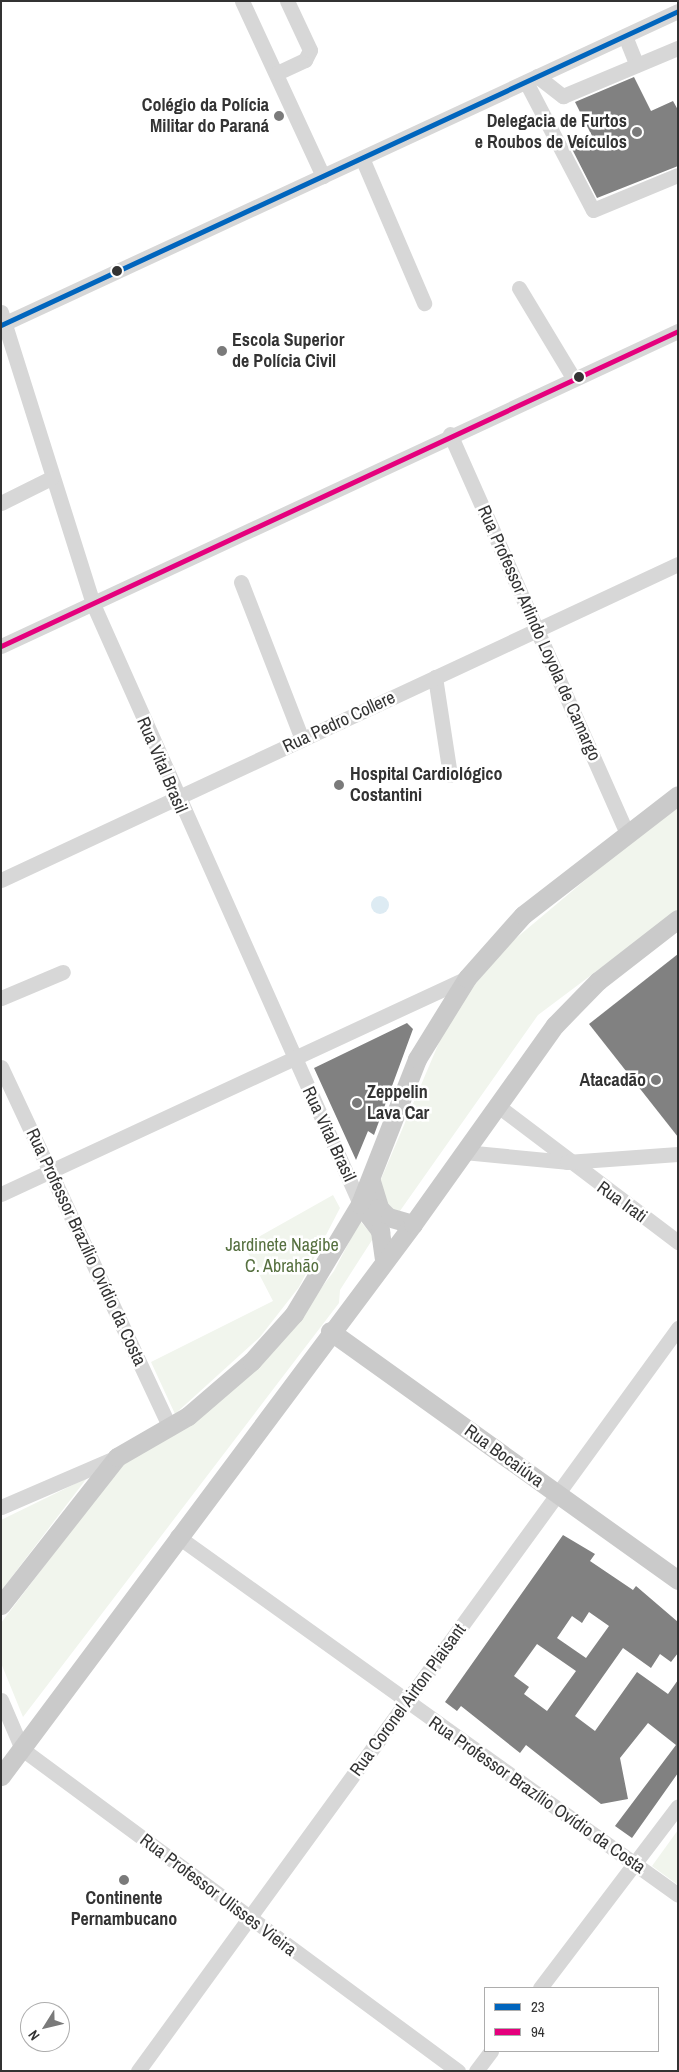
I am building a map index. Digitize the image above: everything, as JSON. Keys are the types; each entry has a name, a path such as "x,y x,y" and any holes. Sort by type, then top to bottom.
{"main road":[{"path":"1,1606 117,1457 170,1428 252,1361 294,1314 360,1204 371,1181 417,1059 467,978 523,915 678,795"},
{"path":"1,1776 177,1536 384,1258 413,1224 464,1152 576,1002 678,919"},
{"path":"371,1181 380,1208 388,1217 413,1224"},
{"path":"360,1204 380,1231 384,1258"},
{"name":"Rua Bocaiúva","path":"330,1331 678,1580"}],"street":[{"path":"242,1 278,73 322,176"},
{"path":"278,73 305,60 310,50 287,1"},
{"path":"3,320 362,158 678,11"},
{"path":"625,36 637,65"},
{"path":"532,79 563,96 678,48"},
{"path":"532,79 593,210 678,175"},
{"path":"362,158 424,303"},
{"path":"519,288 574,379"},
{"name":"Rua Vital Brasil","path":"3,320 51,478 93,604 176,798 360,1204"},
{"path":"1,646 450,434 678,331"},
{"name":"Rua Professor Arlindo Loyola de Camargo","path":"450,434 539,628 627,833"},
{"path":"1,503 51,478"},
{"name":"Rua Pedro Collere","path":"1,880 678,564"},
{"path":"241,582 302,739"},
{"path":"435,677 450,775"},
{"path":"1,998 63,972"},
{"path":"1,1194 292,1056 467,978"},
{"name":"Rua Professor Brazílio Ovídio da Costa","path":"3,1075 51,1171 170,1428"},
{"name":"Rua Irati","path":"498,1106 567,1162 678,1242"},
{"path":"464,1152 567,1162 678,1154"},
{"name":"Rua Coronel Airton Plaisant","path":"138,2071 678,1328"},
{"path":"1,1507 117,1457"},
{"name":"Rua Professor Brazílio Ovídio da Costa","path":"177,1536 405,1703 678,1895"},
{"name":"Rua Professor Ulisses Vieira","path":"1,1700 22,1748 248,1918 458,2071"},
{"path":"541,1987 636,1864 678,1806"},
{"path":"476,2071 490,2052"}],"green space":[{"path":"678,802 678,910 538,1015 395,1218 376,1191 452,1012 508,945"},
{"name":"Jardinete Nagibe C. Abrahão","path":"333,1195 340,1208 299,1287 260,1337 175,1414 151,1362 273,1301 244,1245"},
{"path":"360,1221 374,1237 340,1290 339,1303 23,1717 1,1663 1,1623 124,1461 280,1343 334,1271"},
{"path":"87,1478 1,1591 1,1520"},
{"path":"678,1830 678,1885 652,1866"}],"shaded area":[{"path":"380,896 386,899 389,905 386,911 380,914 374,911 371,905 374,899"}],"building":[{"path":"634,77 651,111 673,101 678,110 678,166 597,198 572,149 593,138 575,102"},
{"name":"Atacadão","path":"678,954 678,1137 589,1024"},
{"name":"Zeppelin Lava Car","path":"407,1023 413,1029 374,1135 368,1131 356,1160 314,1068"},
{"path":"563,1535 595,1554 590,1561 633,1590 636,1586 678,1622 678,1653 671,1662 660,1654 651,1668 623,1648 575,1716 595,1731 637,1672 668,1694 678,1680 678,1773 632,1838 615,1826 676,1745 648,1723 620,1758 628,1799 601,1804 526,1745 520,1753 461,1706 457,1711 445,1702","holes":["589,1612 609,1626 586,1658 557,1638 572,1616 582,1623","537,1644 576,1671 547,1711 524,1694 529,1687 514,1676"]}],"transit line":[{"name":"23","path":"1,325 678,11"},
{"name":"94","path":"1,646 678,331"}],"place":[{"name":"Colégio da Polícia Militar do Paraná","path":"279,116"},
{"name":"Delegacia de Furtos e Roubos de Veículos","path":"637,132"},
{"name":"Escola Superior de Polícia Civil","path":"222,351"},
{"name":"Hospital Cardiológico Costantini","path":"339,785"},
{"name":"Atacadão","path":"656,1080"},
{"name":"Zeppelin Lava Car","path":"357,1103"},
{"name":"Continente Pernambucano","path":"124,1880"}]}
